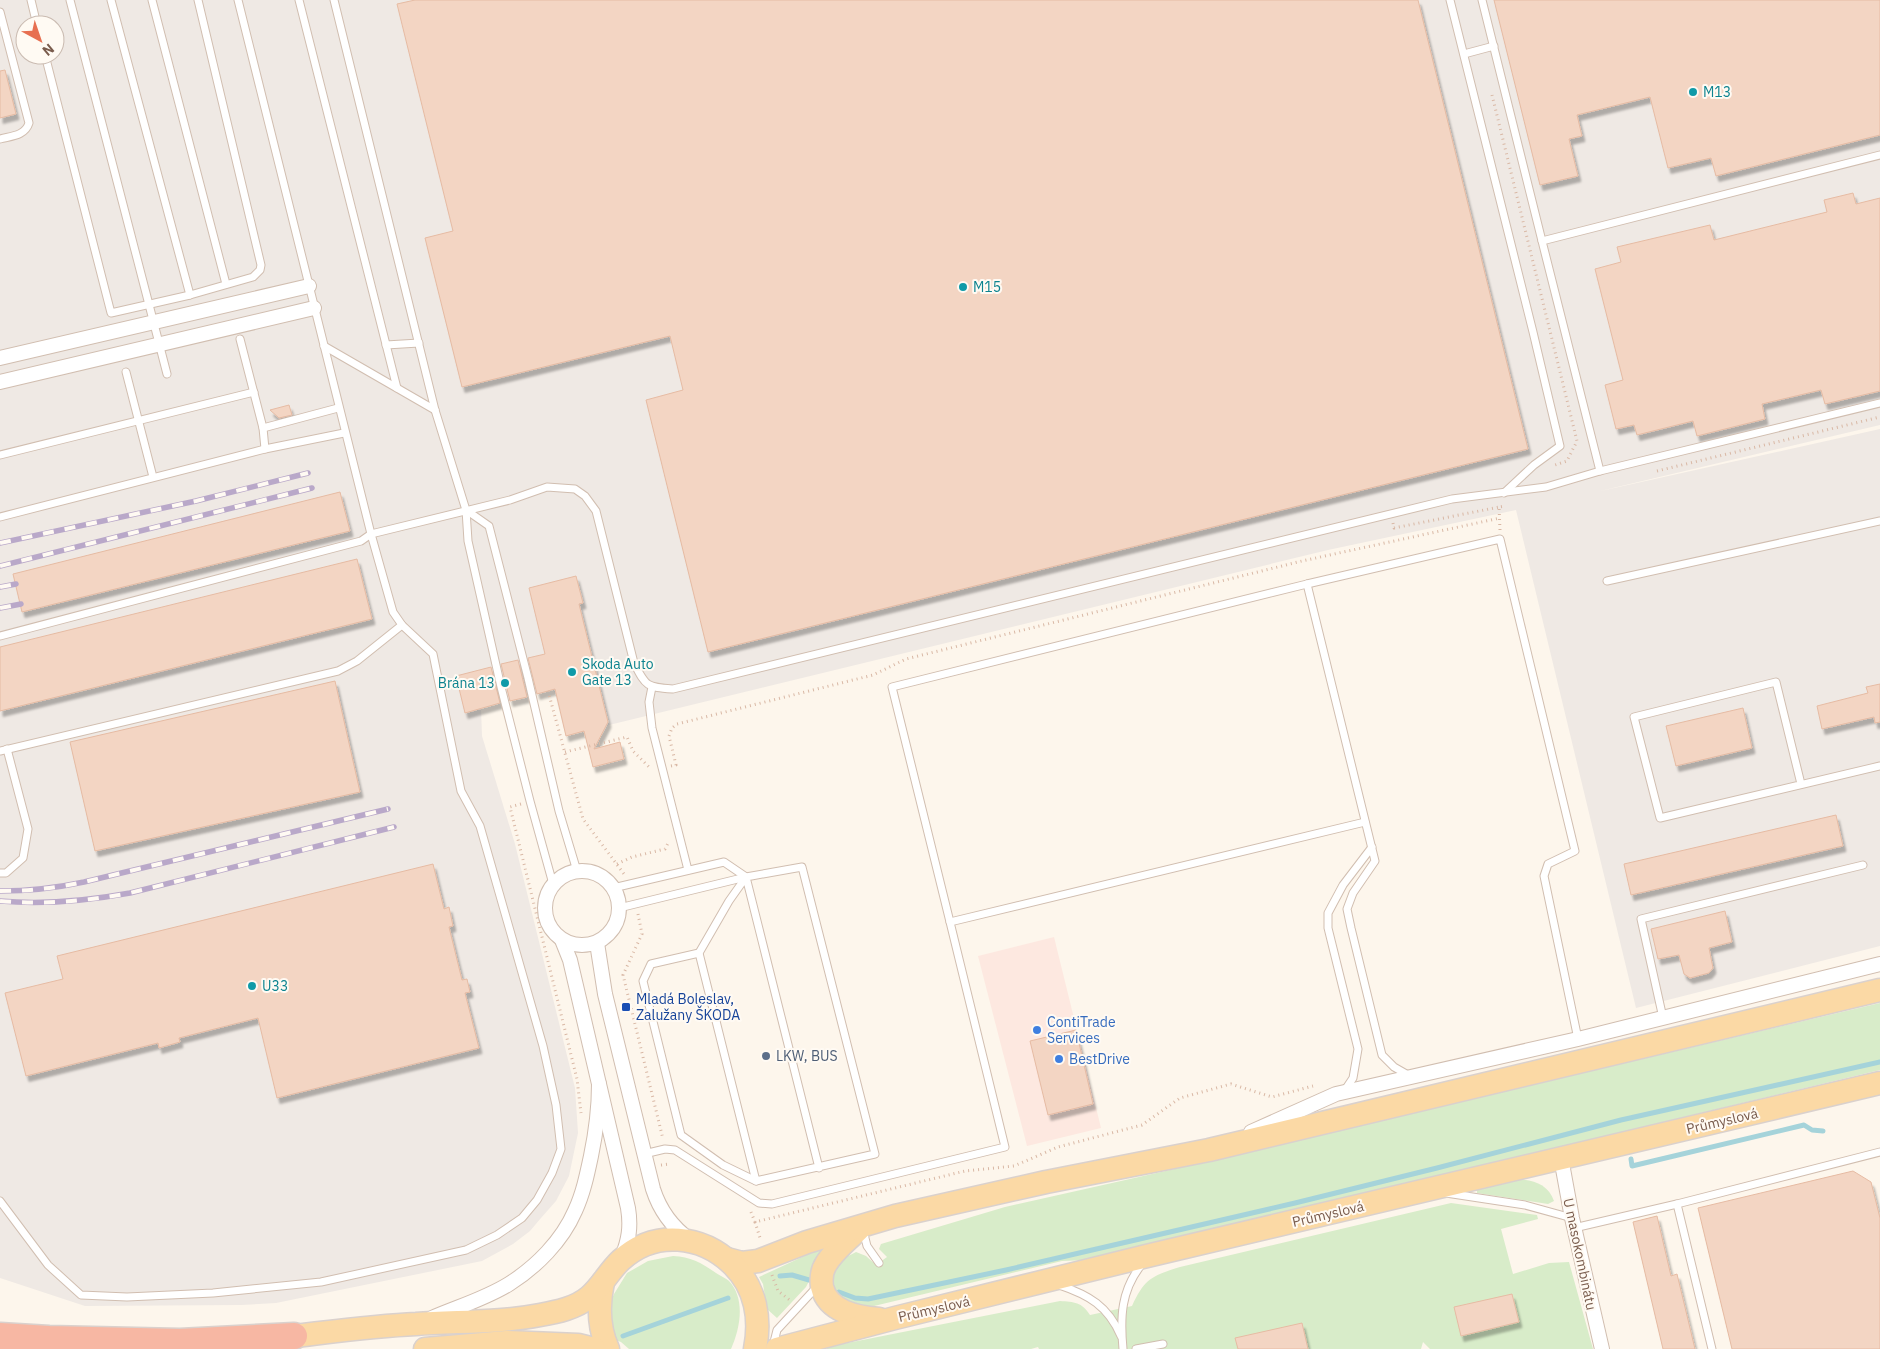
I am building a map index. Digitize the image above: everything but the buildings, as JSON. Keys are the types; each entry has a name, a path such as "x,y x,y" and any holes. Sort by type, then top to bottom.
{"highway":[{"path":"0,1336 180,1342 294,1336"}],"main road":[{"path":"727,1259 750,1262 863,1225 1046,1182 1209,1150 1880,990"},
{"name":"Průmyslová","path":"777,1349 1151,1255 1880,1082"},
{"path":"863,1225 825,1266 821,1283 823,1291 826,1298 836,1307 854,1315 880,1319 895,1318"},
{"path":"213,1349 294,1336 419,1324 516,1320 552,1313 589,1298 622,1259 632,1251 654,1242 672,1239 690,1241 709,1248 727,1259 743,1277 754,1300 758,1324 755,1349"},
{"path":"604,1282 600,1295 600,1322 608,1349"},
{"path":"425,1349 507,1342 578,1345 594,1349"}],"street":[{"path":"0,358 309,286"},
{"path":"0,382 314,308"},
{"path":"577,871 588,871 598,874 613,888 618,897 618,918 614,928 597,943 579,945 562,940 554,934 548,925 545,904 553,884 560,878 577,871"},
{"path":"562,940 570,960 630,1222 627,1245 622,1259"},
{"path":"597,943 605,994 653,1190 662,1211 675,1228 690,1241"},
{"path":"1209,1150 1336,1094 1578,1039 1880,964"},
{"path":"419,1324 492,1293 508,1284 539,1261 565,1230 575,1212 586,1178 596,1133 599,1084"},
{"name":"U masokombinátu","path":"1560,1158 1602,1349"}],"lane":[{"path":"31,0 35,15"},
{"path":"70,0 167,374"},
{"path":"111,0 190,295"},
{"path":"152,0 226,284"},
{"path":"48,65 111,313 190,295 253,277 260,270 261,265 198,0"},
{"path":"0,1201 48,1265 81,1295 127,1297 213,1293 321,1282 466,1250 497,1235 522,1218 537,1200 552,1173 561,1148 556,1105 543,1046 480,826 461,791 433,654 402,625 393,612 371,534 344,433 238,0"},
{"path":"299,0 397,388"},
{"path":"334,0 435,410 466,510 468,541 501,687 553,884"},
{"path":"1450,0 1560,446 1534,465 1503,493"},
{"path":"1482,0 1600,471"},
{"path":"0,12 29,123 25,131 20,134 0,139"},
{"path":"1464,54 1494,46"},
{"path":"1542,241 1880,155"},
{"path":"240,339 263,428 265,449"},
{"path":"386,345 419,343"},
{"path":"324,346 435,410"},
{"path":"126,372 153,477"},
{"path":"0,455 254,392"},
{"path":"0,636 360,541 371,534 510,500 547,487 575,489 585,496 596,511 634,663 641,677 652,687 673,689 1452,499 1546,487 1600,471 1880,403"},
{"path":"263,428 338,408"},
{"path":"0,517 265,449 344,433"},
{"path":"466,510 489,526 528,678 559,811 577,871"},
{"path":"1607,581 1880,521"},
{"path":"644,1154 665,1149 675,1150 759,1203 772,1204 1005,1147 892,686 1307,584 1500,539 1575,851 1548,864 1544,876 1578,1039"},
{"path":"1307,584 1375,861 1353,893 1348,909 1382,1055 1394,1067 1411,1077"},
{"path":"0,873 6,873 23,858 28,829 4,750 338,671 357,662 402,625"},
{"path":"1801,784 1776,682 1634,717 1660,818 1880,766"},
{"path":"652,687 649,702 652,728 688,870"},
{"path":"950,922 1365,822"},
{"path":"1343,1093 1353,1078 1358,1049 1328,928 1328,913 1343,884 1372,847"},
{"path":"613,888 724,862 746,877 819,1168"},
{"path":"1663,1018 1641,919 1863,865"},
{"path":"619,908 746,877 802,867 875,1154 756,1182 723,1165 680,1135 643,981 651,964 699,953"},
{"path":"746,877 729,901 699,953 756,1182"},
{"path":"1429,1190 1525,1205 1573,1223 1677,1204 1880,1152"},
{"path":"1677,1204 1712,1349"},
{"path":"863,1225 867,1246 879,1263"},
{"path":"1123,1349 1123,1301 1126,1290 1137,1270 1151,1255"},
{"path":"1048,1281 1077,1291 1099,1304 1117,1326 1122,1339"},
{"path":"773,1349 778,1330 813,1291"},
{"path":"1136,1349 1163,1344"}],"path":[{"path":"1391,514 1394,528 1499,507"},
{"path":"565,752 628,737 633,751 645,761 651,770 676,765 669,736 672,728 677,724 872,675 906,659 1302,561 1500,518"},
{"path":"548,691 584,819 631,883"},
{"path":"617,864 632,857 665,849 669,836"},
{"path":"636,903 642,934 623,975 665,1149 670,1164 674,1165"},
{"path":"755,1222 965,1171 1014,1166 1058,1147 1142,1125 1180,1098 1232,1084 1272,1097 1330,1082 1343,1093"},
{"path":"750,1211 778,1291 798,1307"}],"shaded area":[{"path":"0,0 1880,0 1880,425 1596,492 1880,429 1880,946 1636,1008 1516,510 1328,550 568,735 565,733 554,690 481,708 482,736 515,844 575,1088 578,1133 569,1176 556,1201 530,1231 513,1244 482,1261 276,1303 85,1306 0,1278"},
{"name":"ContiTrade Services","path":"1054,937 1101,1128 1027,1146 978,956"}],"green space":[{"path":"1880,1003 1880,1070 1088,1260 1062,1261 874,1306 852,1305 844,1301 830,1284 837,1264 856,1252 866,1256 876,1265 887,1257 879,1249 881,1244 1005,1207"},
{"path":"1517,1179 1529,1180 1540,1184 1548,1191 1554,1201 1548,1204 1477,1193 1477,1189"},
{"path":"1451,1203 1537,1215 1538,1219 1501,1229 1513,1274 1549,1263 1569,1262 1593,1349 1430,1349 1423,1342 1421,1349 1039,1349 1038,1347 1031,1349 827,1349 827,1347 1060,1301 1084,1307 1090,1315 1132,1306 1141,1289 1150,1279 1180,1267"},
{"path":"825,1250 806,1287 777,1318 767,1309 763,1284 759,1277 813,1252"},
{"path":"673,1256 701,1263 728,1280 734,1288 738,1296 740,1314 737,1332 731,1349 629,1349 621,1342 609,1338 609,1306 627,1273 648,1261"}],"waterway":[{"path":"839,1292 855,1298 868,1299 1006,1270 1295,1203 1621,1120 1880,1062"},
{"path":"1631,1159 1632,1166 1804,1125 1812,1130 1823,1131"},
{"path":"780,1276 792,1275 809,1280"},
{"path":"623,1336 728,1298"}],"railway":[{"path":"0,543 196,501 308,473"},
{"path":"0,566 312,488"},
{"path":"0,587 16,584"},
{"path":"0,608 21,604"},
{"path":"0,891 42,889 84,882 388,809"},
{"path":"0,901 33,903 97,898 130,893 394,827"}],"place":[{"name":"M13","path":"1693,92"},
{"name":"M15","path":"963,287"},
{"name":"Skoda Auto Gate 13","path":"572,672"},
{"name":"Brána 13","path":"505,683"},
{"name":"U33","path":"252,986"},
{"name":"Mladá Boleslav, Zalužany ŠKODA","path":"626,1007"},
{"name":"ContiTrade Services","path":"1037,1030"},
{"name":"LKW, BUS","path":"766,1056"},
{"name":"BestDrive","path":"1059,1059"}]}
